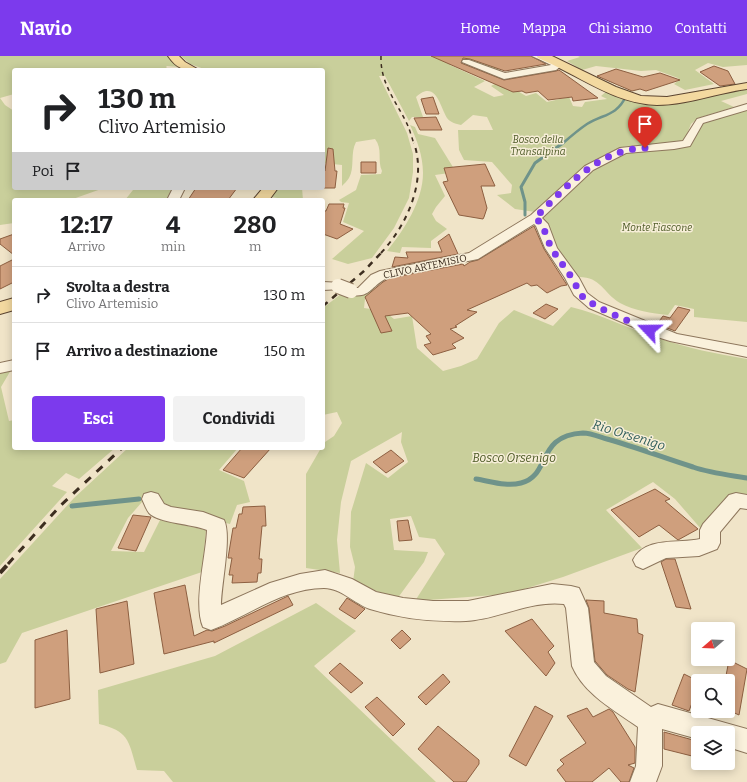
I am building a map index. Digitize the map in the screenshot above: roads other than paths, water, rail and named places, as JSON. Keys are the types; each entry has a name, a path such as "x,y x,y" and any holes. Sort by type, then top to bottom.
{"main road":[{"path":"173,56 176,61 189,68"},
{"path":"542,56 564,65 610,89 647,100 668,100 727,88 747,86"},
{"path":"263,198 269,190"}],"street":[{"path":"466,62 504,76 556,66 554,63 536,56"},
{"name":"CLIVO ARTEMISIO","path":"325,286 338,286 351,291 361,292 380,276 473,256 535,218 583,172 597,163 629,149 686,144 689,141 696,125 700,121 747,107"},
{"path":"535,218 542,224 551,248 572,278 581,295 594,305 659,333 675,338 747,352"},
{"path":"0,368 12,365"},
{"path":"150,499 157,509 169,514 203,520 217,526 217,541 209,602 211,620 270,592 300,583 325,579 345,585 371,600 403,608 433,611 468,611 552,594 571,595 577,608 583,666 598,684 650,721"},
{"path":"643,560 660,550 704,548 710,543 710,530 736,500 747,502"},
{"path":"650,721 658,716 695,726"},
{"path":"643,782 649,766 650,721"},
{"path":"735,737 747,741"}],"waterway":[{"path":"562,144 587,124 614,111 622,103 626,96"},
{"path":"525,215 525,202 521,187 535,163 563,143"},
{"name":"Rio Orsenigo","path":"476,479 504,484 521,483 530,479 537,473 551,448 558,441 568,435 583,433 592,434 618,442 699,469 747,478"},
{"name":"Rio Orsenigo","path":"72,506 139,499"}],"railway":[{"path":"381,56 381,66 386,84 404,117 414,144"},
{"path":"381,253 399,229 412,202 418,172 414,143"},
{"path":"325,304 364,271 382,252"},
{"path":"8,564 60,506 120,450"},
{"path":"0,573 9,563"}],"park label":[{"name":"Bosco della Transalpina","path":"538,146"},
{"name":"Monte Fiascone","path":"657,228"},
{"name":"Bosco Orsenigo","path":"514,458"}]}
